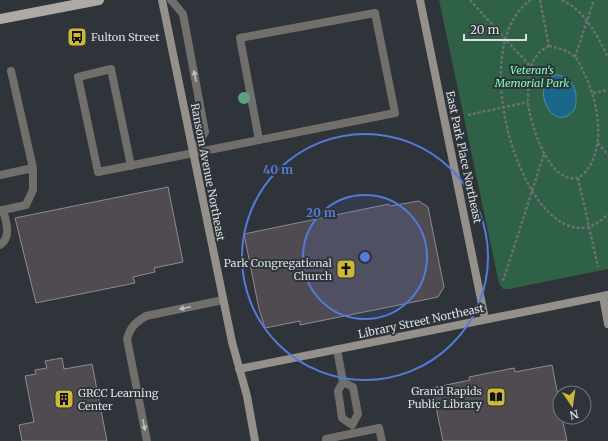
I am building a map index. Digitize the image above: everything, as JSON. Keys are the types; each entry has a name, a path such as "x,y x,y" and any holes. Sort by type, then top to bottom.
{"main road":[{"path":"0,19 99,0"}],"street":[{"name":"Ransom Avenue Northeast","path":"162,0 223,300 232,342 247,396 255,441"},
{"name":"East Park Place Northeast","path":"420,0 485,319"},
{"name":"Library Street Northeast","path":"239,369 605,295"},
{"path":"605,295 608,324"}],"lane":[{"path":"171,0 183,14 205,132 193,153"},
{"path":"131,166 111,69 78,77 98,172 131,166 395,113 375,13 240,38 259,140"},
{"path":"0,245 3,243 8,230 1,210 26,205 33,190 33,168 11,71"},
{"path":"0,175 33,168"},
{"path":"147,441 127,339 129,330 136,322 146,316 223,300"},
{"path":"337,349 343,382 338,391 342,418 353,429"},
{"path":"343,382 353,387 358,414 353,429"},
{"path":"326,441 326,439 353,429 379,428 382,441"}],"path":[{"path":"470,0 531,67"},
{"path":"531,0 514,18 504,38 501,67 501,96 515,155 521,171 532,192 549,214 558,221 574,227 588,227 596,225 608,214"},
{"path":"540,0 549,46"},
{"path":"562,0 579,12 594,30 608,58"},
{"path":"575,57 594,0"},
{"path":"549,46 566,51 575,57 593,93 598,126 598,143 596,152 588,169 578,178 570,177 557,171 544,154 539,144 528,102 531,67 542,49 549,46"},
{"path":"593,93 608,90"},
{"path":"468,115 528,102"},
{"path":"598,143 608,155"},
{"path":"503,281 544,154"},
{"path":"578,178 598,267"}],"green space":[{"name":"Veteran's Memorial Park","path":"439,0 608,0 608,269 509,289 503,289 499,283"}],"water":[{"path":"555,75 568,79 574,86 576,95 574,110 572,113 563,117 556,116 550,112 546,105 544,96 544,88 548,80"}],"building":[{"path":"168,187 183,262 154,268 155,272 133,277 135,283 36,303 15,218"},
{"name":"Park Congregational Church","path":"419,201 428,207 444,287 438,297 300,325 300,321 265,328 259,309 244,234 389,204 390,206"},
{"name":"GRCC Learning Center","path":"62,358 64,369 92,364 107,441 22,441 19,425 34,422 25,376 36,374 35,370 47,368 45,361"},
{"name":"Grand Rapids Public Library","path":"552,365 556,385 552,385 552,425 564,425 567,441 443,441 432,388 470,380 469,377 514,368 515,372"}],"place":[{"name":"Fulton Street","path":"77,37"},
{"name":"Park Congregational Church","path":"346,269"},
{"name":"Grand Rapids Public Library","path":"496,397"},
{"name":"GRCC Learning Center","path":"64,399"}]}
